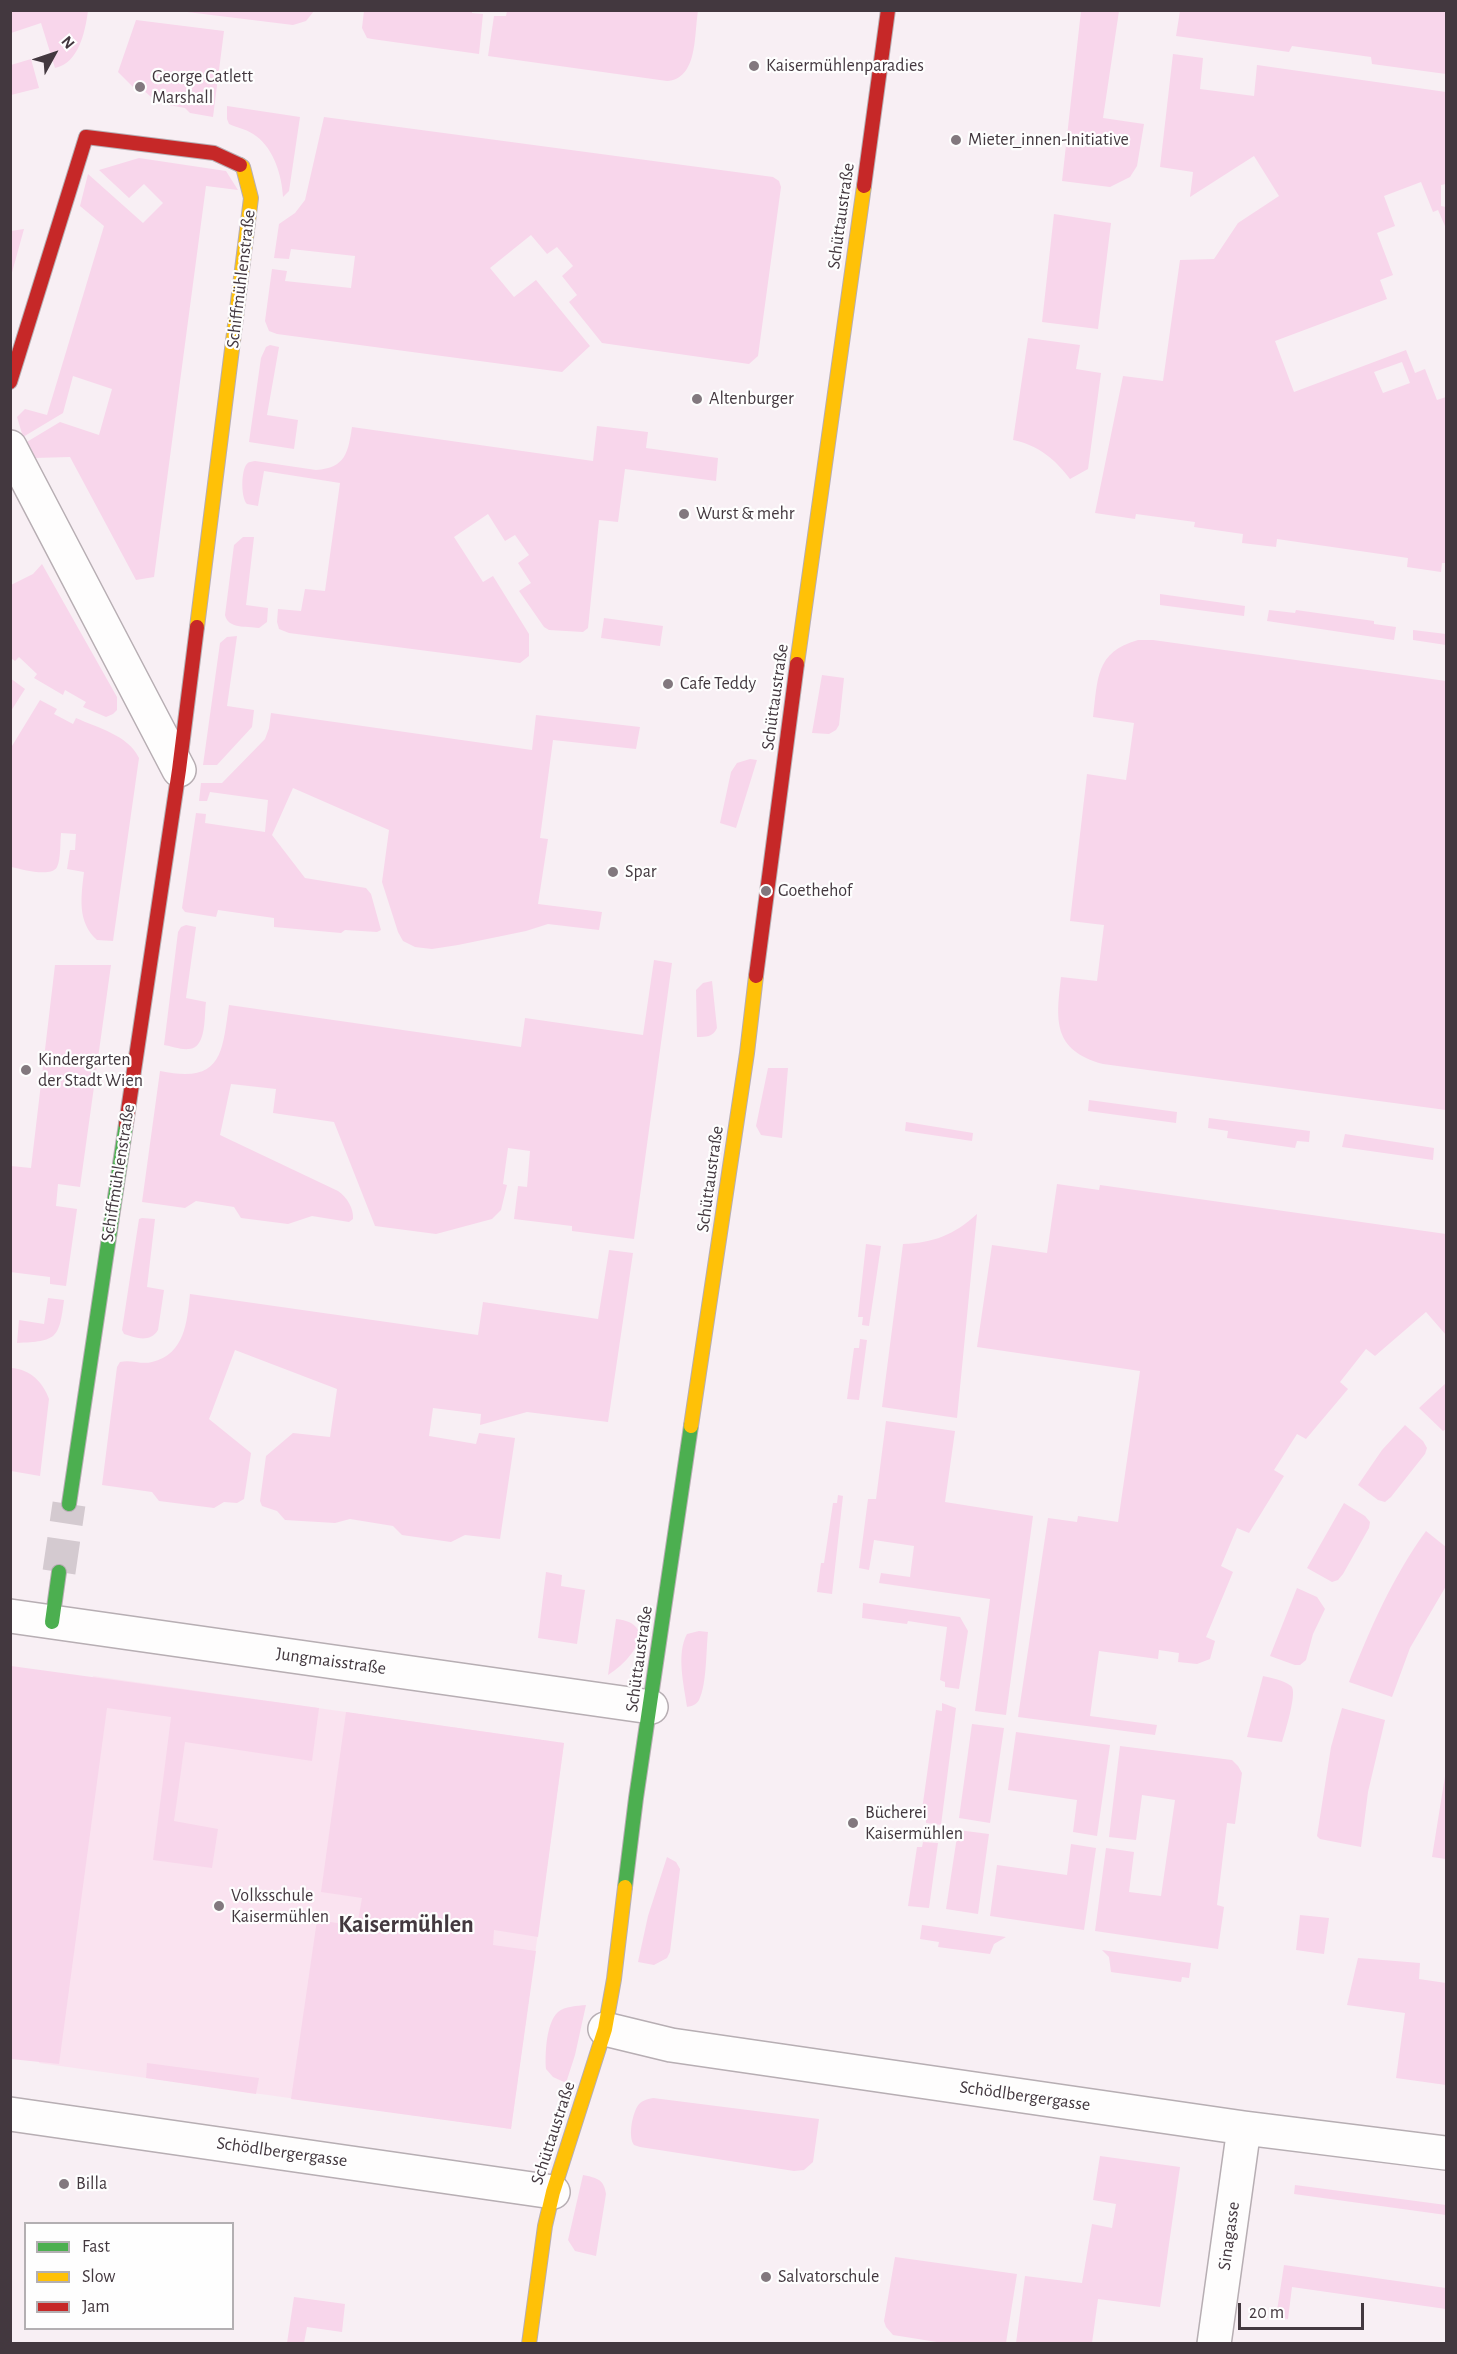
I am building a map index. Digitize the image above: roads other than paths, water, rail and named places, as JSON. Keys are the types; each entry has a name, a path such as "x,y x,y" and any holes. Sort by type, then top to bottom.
{"street":[{"name":"Schüttaustraße","path":"529,2343 545,2226 553,2192 605,2029 614,1979 636,1798 747,1053 766,891 888,10"},
{"name":"Schiffmühlenstraße","path":"10,382 86,137 214,153 243,167 251,198 179,770 69,1504"},
{"path":"10,447 179,770"},
{"path":"52,1622 59,1572"},
{"name":"Jungmaisstraße","path":"10,1616 651,1707"},
{"name":"Schödlbergergasse","path":"605,2029 671,2045 1244,2128 1446,2154"},
{"name":"Schödlbergergasse","path":"10,2114 553,2192"},
{"name":"Sinagasse","path":"1214,2343 1244,2128"}],"tunnel":[{"path":"59,1572 69,1504"}],"place":[{"name":"Kaisermühlenparadies","path":"754,66"},
{"name":"George Catlett Marshall","path":"140,87"},
{"name":"Mieter_innen-Initiative","path":"956,140"},
{"name":"Altenburger","path":"697,399"},
{"name":"Wurst & mehr","path":"684,514"},
{"name":"Cafe Teddy","path":"668,684"},
{"name":"Spar","path":"613,872"},
{"name":"Goethehof","path":"766,891"},
{"name":"Kindergarten der Stadt Wien","path":"26,1070"},
{"name":"Bücherei Kaisermühlen","path":"853,1823"},
{"name":"Volksschule Kaisermühlen","path":"219,1906"},
{"name":"Billa","path":"64,2184"},
{"name":"Salvatorschule","path":"766,2277"}],"district":[{"name":"Kaisermühlen","path":"406,1925"}]}
